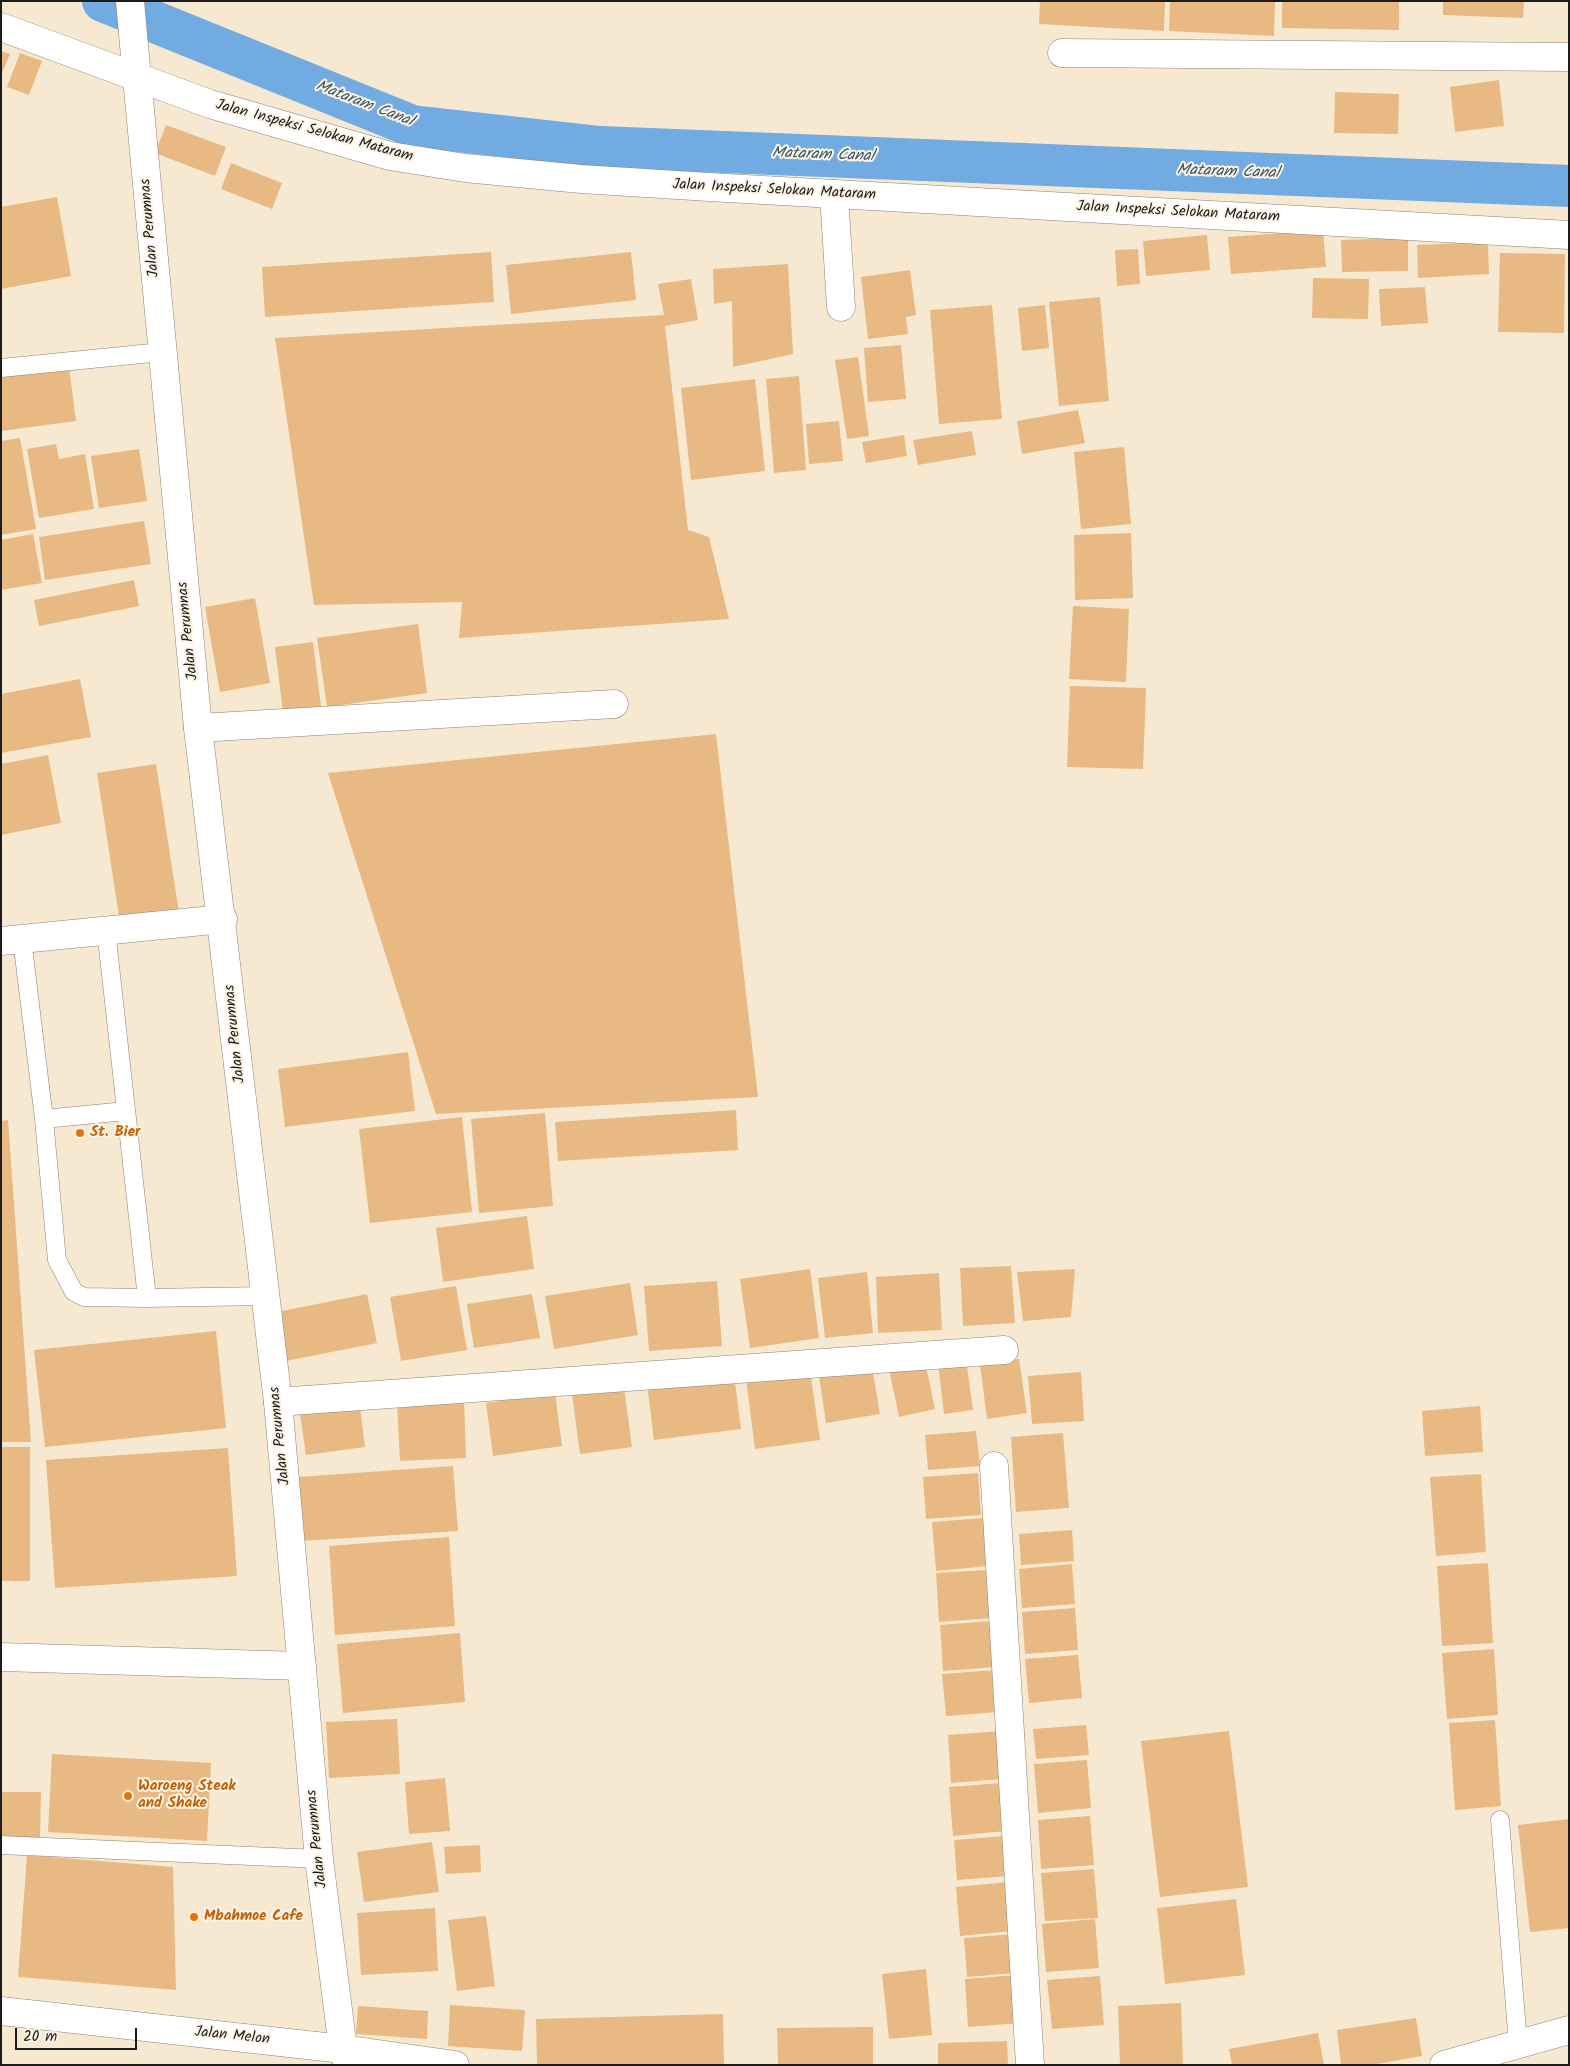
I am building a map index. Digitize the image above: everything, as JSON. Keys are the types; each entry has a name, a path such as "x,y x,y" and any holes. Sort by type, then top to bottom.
{"street":[{"name":"Jalan Perumnas","path":"130,1 198,728 278,1402 319,1858 345,2057"},
{"name":"Jalan Inspeksi Selokan Mataram","path":"1,27 210,104 390,156 465,168 581,179 1569,235"},
{"path":"1062,53 1569,57"},
{"path":"834,194 841,307"},
{"path":"198,728 614,704"},
{"path":"12,940 222,919"},
{"path":"278,1402 1004,1350"},
{"path":"994,1466 1030,2065"},
{"path":"1,1658 302,1666"},
{"name":"Jalan Melon","path":"1,2011 345,2057 455,2065"},
{"path":"1444,2065 1569,2030"}],"lane":[{"path":"1,368 162,352"},
{"path":"106,930 147,1298"},
{"path":"12,940 44,1119 57,1260 74,1292 84,1297 265,1296"},
{"path":"44,1119 126,1110"},
{"path":"1500,1820 1518,2044"},
{"path":"1,1845 319,1858"}],"building":[{"path":"1040,1 1165,1 1164,31 1039,24"},
{"path":"1170,1 1275,1 1274,36 1169,31"},
{"path":"1282,1 1399,1 1399,30 1282,28"},
{"path":"1443,1 1524,1 1523,18 1443,15"},
{"path":"1,51 10,54 1,75"},
{"path":"20,53 42,61 29,95 7,87"},
{"path":"1499,80 1504,126 1455,132 1450,87"},
{"path":"1335,92 1399,94 1398,134 1334,133"},
{"path":"166,125 226,147 215,176 155,153"},
{"path":"231,163 282,183 272,209 221,189"},
{"path":"57,197 71,276 1,289 1,207"},
{"path":"1323,230 1326,267 1231,274 1228,237"},
{"path":"1207,235 1210,270 1146,276 1143,241"},
{"path":"1408,238 1408,271 1342,272 1341,240"},
{"path":"1488,242 1489,274 1418,278 1417,245"},
{"path":"1138,249 1140,284 1117,286 1115,250"},
{"path":"491,252 494,302 265,317 262,267"},
{"path":"631,252 636,300 511,314 506,265"},
{"path":"1500,253 1565,254 1564,333 1498,332"},
{"path":"788,264 793,354 733,367 732,301 714,304 713,269"},
{"path":"910,270 916,315 906,317 908,334 868,339 861,277"},
{"path":"1313,278 1369,279 1368,319 1312,318"},
{"path":"691,279 698,320 665,326 688,530 709,537 729,619 459,638 462,602 314,605 275,338 664,315 658,284"},
{"path":"1425,287 1428,323 1381,326 1379,289"},
{"path":"1100,297 1109,401 1059,406 1049,302"},
{"path":"992,305 1002,419 939,424 930,310"},
{"path":"1045,305 1049,348 1022,351 1018,308"},
{"path":"901,345 906,399 868,402 864,348"},
{"path":"858,357 869,436 847,439 835,360"},
{"path":"69,367 76,421 1,431 1,376"},
{"path":"799,376 806,470 774,473 766,379"},
{"path":"755,379 765,471 691,480 681,388"},
{"path":"1078,410 1085,443 1022,454 1017,421"},
{"path":"839,421 843,461 809,464 806,424"},
{"path":"972,431 976,455 918,465 913,440"},
{"path":"904,435 907,456 866,463 862,442"},
{"path":"20,438 36,529 1,535 1,441"},
{"path":"56,444 59,459 85,454 94,509 39,518 27,449"},
{"path":"1124,447 1131,524 1081,529 1074,452"},
{"path":"139,449 147,501 99,508 91,456"},
{"path":"144,521 151,564 45,580 39,537"},
{"path":"1131,533 1133,598 1075,600 1074,535"},
{"path":"33,534 42,583 1,590 1,540"},
{"path":"134,580 139,606 39,626 34,600"},
{"path":"255,598 270,683 220,692 205,607"},
{"path":"1073,606 1129,609 1126,682 1069,679"},
{"path":"418,624 427,693 327,707 317,638"},
{"path":"313,642 321,706 283,712 275,647"},
{"path":"80,679 91,737 1,753 1,694"},
{"path":"1070,686 1146,688 1143,769 1067,767"},
{"path":"716,734 758,1097 436,1114 328,773"},
{"path":"48,755 61,823 1,835 1,764"},
{"path":"156,764 179,913 120,923 97,773"},
{"path":"408,1052 415,1111 285,1127 278,1069"},
{"path":"736,1110 738,1150 558,1161 555,1122"},
{"path":"545,1113 553,1206 479,1213 471,1119"},
{"path":"462,1117 472,1212 370,1223 359,1129"},
{"path":"8,1120 31,1442 1,1442 1,1121"},
{"path":"527,1216 534,1269 443,1282 436,1228"},
{"path":"1011,1266 1015,1323 963,1326 960,1268"},
{"path":"810,1269 819,1338 750,1348 740,1279"},
{"path":"1075,1269 1071,1317 1023,1321 1017,1272"},
{"path":"867,1272 873,1333 825,1338 818,1278"},
{"path":"939,1273 942,1330 878,1333 876,1277"},
{"path":"717,1281 722,1346 649,1351 644,1286"},
{"path":"630,1283 638,1335 554,1349 545,1296"},
{"path":"456,1286 467,1350 401,1361 390,1297"},
{"path":"367,1294 377,1343 286,1361 277,1312"},
{"path":"532,1294 540,1338 474,1348 467,1304"},
{"path":"216,1331 226,1428 45,1447 34,1350"},
{"path":"966,1359 973,1410 944,1414 938,1363"},
{"path":"1019,1359 1027,1413 987,1419 980,1364"},
{"path":"925,1361 935,1409 899,1417 889,1369"},
{"path":"872,1367 880,1414 826,1423 819,1376"},
{"path":"810,1370 820,1440 755,1449 746,1379"},
{"path":"1081,1372 1084,1421 1032,1424 1028,1376"},
{"path":"734,1374 741,1429 654,1440 647,1384"},
{"path":"623,1380 632,1447 580,1454 571,1387"},
{"path":"555,1393 562,1446 493,1456 486,1403"},
{"path":"359,1400 365,1447 306,1455 299,1407"},
{"path":"464,1400 466,1458 400,1461 397,1403"},
{"path":"1480,1406 1483,1452 1425,1456 1422,1411"},
{"path":"976,1431 980,1466 928,1470 925,1435"},
{"path":"1063,1433 1069,1508 1016,1512 1011,1437"},
{"path":"1,1447 30,1447 30,1581 1,1581"},
{"path":"228,1448 237,1576 55,1588 46,1460"},
{"path":"453,1466 458,1531 302,1541 298,1477"},
{"path":"978,1473 981,1515 926,1519 923,1477"},
{"path":"1481,1474 1486,1552 1436,1556 1430,1477"},
{"path":"984,1518 988,1566 936,1571 932,1522"},
{"path":"1072,1530 1074,1561 1021,1565 1019,1534"},
{"path":"449,1537 455,1626 335,1635 329,1546"},
{"path":"1488,1563 1493,1643 1442,1646 1437,1566"},
{"path":"1072,1564 1075,1604 1022,1608 1019,1569"},
{"path":"988,1570 992,1618 939,1622 936,1573"},
{"path":"1075,1608 1078,1650 1025,1654 1022,1612"},
{"path":"992,1621 996,1667 943,1671 940,1625"},
{"path":"460,1633 465,1702 343,1713 337,1644"},
{"path":"1494,1649 1498,1715 1447,1719 1442,1653"},
{"path":"1078,1655 1082,1698 1029,1703 1025,1659"},
{"path":"995,1670 999,1712 946,1716 942,1674"},
{"path":"397,1719 400,1774 329,1778 326,1722"},
{"path":"1495,1720 1501,1806 1455,1810 1449,1723"},
{"path":"1086,1725 1089,1755 1036,1759 1033,1729"},
{"path":"1001,1731 1004,1779 951,1783 948,1735"},
{"path":"1229,1731 1248,1887 1160,1897 1141,1741"},
{"path":"52,1754 211,1763 207,1841 48,1832"},
{"path":"1087,1760 1091,1808 1038,1813 1034,1764"},
{"path":"445,1778 450,1831 409,1834 405,1782"},
{"path":"1002,1783 1006,1831 953,1836 949,1787"},
{"path":"1,1792 41,1792 40,1838 1,1837"},
{"path":"1090,1816 1094,1865 1041,1869 1038,1820"},
{"path":"1569,1819 1569,1928 1530,1932 1518,1825"},
{"path":"1005,1836 1008,1876 957,1880 954,1840"},
{"path":"432,1842 439,1892 364,1902 357,1852"},
{"path":"480,1845 481,1872 446,1874 444,1847"},
{"path":"27,1855 173,1867 176,1990 18,1977"},
{"path":"1094,1869 1098,1918 1045,1921 1041,1873"},
{"path":"1009,1882 1012,1931 960,1936 956,1887"},
{"path":"1236,1899 1245,1975 1165,1984 1157,1908"},
{"path":"435,1908 438,1971 361,1975 357,1913"},
{"path":"486,1916 495,1986 457,1991 448,1920"},
{"path":"1095,1919 1099,1968 1046,1972 1042,1924"},
{"path":"1014,1934 1016,1973 967,1977 964,1938"},
{"path":"926,1969 932,2035 889,2039 882,1974"},
{"path":"1017,1975 1021,2023 968,2027 965,1979"},
{"path":"1100,1976 1104,2025 1052,2029 1047,1980"},
{"path":"1181,2003 1183,2065 1120,2065 1118,2006"},
{"path":"450,2005 525,2010 522,2051 448,2046"},
{"path":"358,2006 428,2011 427,2039 356,2034"},
{"path":"723,2014 724,2064 537,2065 536,2019"},
{"path":"1416,2018 1422,2056 1371,2065 1341,2065 1337,2030"},
{"path":"873,2027 873,2065 778,2065 777,2028"},
{"path":"1318,2033 1324,2065 1232,2065 1229,2049"},
{"path":"1007,2041 1008,2065 938,2065 938,2043"}],"waterway":[{"name":"Mataram Canal","path":"103,1 412,126 600,147 1569,186"}],"place":[{"name":"St. Bier","path":"80,1133"},
{"name":"Waroeng Steak and Shake","path":"128,1796"},
{"name":"Mbahmoe Cafe","path":"194,1917"}]}
